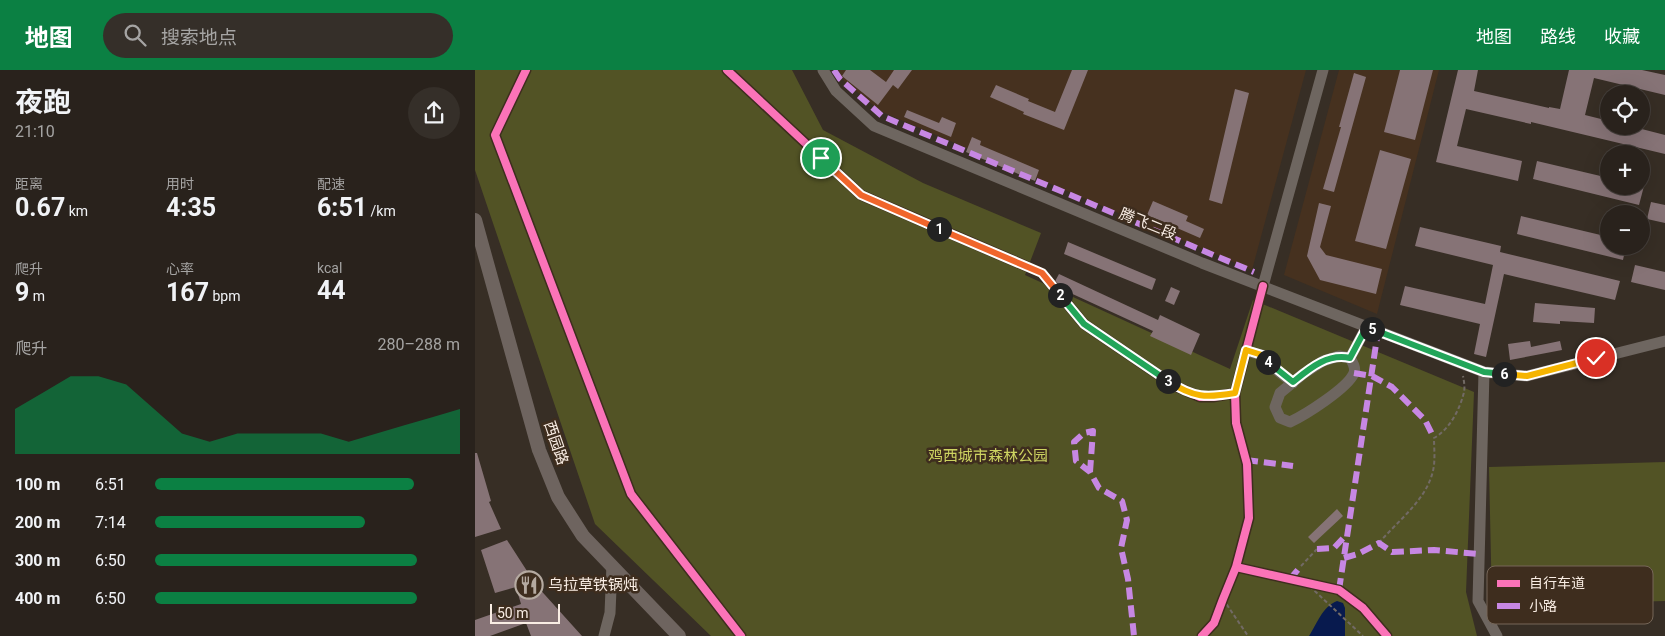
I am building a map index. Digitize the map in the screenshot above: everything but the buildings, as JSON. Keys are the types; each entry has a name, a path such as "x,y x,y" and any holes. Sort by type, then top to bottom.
{"main road":[{"name":"西园路","path":"475,220 539,450 558,497 583,536 679,636"}],"street":[{"name":"腾飞二段","path":"823,70 835,91 874,126 1110,225 1484,372 1527,376 1665,341"},
{"path":"1263,286 1323,70"},
{"path":"1350,358 1367,326"},
{"path":"1246,350 1262,355 1274,368 1293,382"},
{"path":"1339,356 1350,358 1354,364 1354,373 1346,384 1305,415 1291,422 1280,418 1275,407 1280,393 1323,361 1339,356"},
{"path":"1484,372 1478,601 1487,618"},
{"path":"604,636 610,613 612,565"},
{"path":"1490,624 1497,636"}],"path":[{"path":"1379,543 1414,507 1429,482 1434,466 1434,438 1447,429 1458,409 1465,390 1461,364"},
{"path":"1301,566 1317,549"},
{"path":"1301,582 1322,586"},
{"path":"1301,582 1323,599 1363,636"},
{"path":"1227,591 1222,603 1248,636"}],"shaded area":[{"path":"838,70 1306,70 1252,270 880,111 844,81"},
{"path":"1339,70 1439,70 1377,314 1284,275"}],"green space":[{"name":"鸡西城市森林公园","path":"475,70 792,70 823,130 923,183 1041,233 1025,275 1230,369 1253,300 1474,392 1466,592 1477,636 711,636 595,524 475,170"},
{"path":"1665,462 1665,601 1653,601 1653,566 1491,566 1489,467"}],"water":[{"path":"1337,601 1343,603 1345,608 1345,636 1309,636 1327,607"}],"marked path":[{"path":"834,70 840,79 882,116 1254,272"},
{"path":"1339,590 1378,331"},
{"path":"1354,373 1372,376 1392,387 1425,420 1434,438"},
{"path":"1090,472 1093,431 1084,433 1074,442 1076,461 1090,472 1099,488 1122,501 1127,520 1121,548 1128,579 1134,636"},
{"path":"1246,460 1293,466"},
{"path":"1317,549 1334,548 1347,534"},
{"path":"1344,558 1358,554 1379,543 1392,552 1434,550 1479,554"},
{"path":"1290,579 1301,566"}],"cycle path":[{"path":"526,70 495,135 631,494 741,636"},
{"path":"727,70 861,195 1042,273 1084,324 1175,386 1200,397 1235,393 1263,286"},
{"path":"1202,636 1214,623 1236,567 1249,518 1247,464 1236,423 1235,393"},
{"path":"1236,567 1339,590 1363,608 1387,636"}],"place":[{"name":"乌拉草铁锅炖","path":"529,585"}],"route":[{"path":"821,158 861,195 1042,273 1084,324 1175,386 1200,396 1235,393 1246,350 1262,355 1274,368 1293,382 1323,361 1339,356 1350,358 1367,326 1484,372 1527,376 1596,358"}]}
